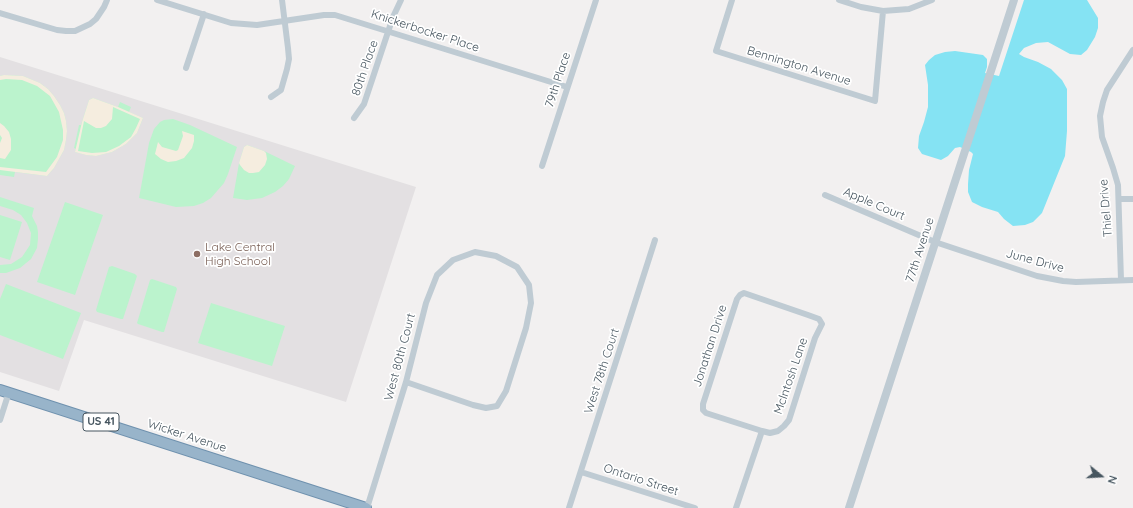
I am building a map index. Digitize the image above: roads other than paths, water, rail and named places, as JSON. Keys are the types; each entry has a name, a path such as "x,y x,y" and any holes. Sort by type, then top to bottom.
{"highway":[{"name":"Wicker Avenue","path":"5,391 366,508"}],"street":[{"path":"0,13 56,30 75,31 90,24 96,19 104,8 107,0"},
{"name":"Knickerbocker Place","path":"157,0 231,23 257,25 324,15 335,15 567,87"},
{"path":"271,97 281,90 289,59 282,0"},
{"name":"80th Place","path":"354,118 364,104 388,31 401,0"},
{"name":"79th Place","path":"542,166 596,0"},
{"name":"Bennington Avenue","path":"732,0 716,51 875,101 883,11"},
{"path":"839,0 861,7 883,11 910,9 932,0"},
{"name":"77th Avenue","path":"849,508 1014,0"},
{"path":"186,68 204,14"},
{"name":"Thiel Drive","path":"1121,280 1118,185 1102,137 1100,116 1107,90 1133,50"},
{"name":"Apple Court","path":"826,195 935,242"},
{"path":"1119,200 1133,199"},
{"name":"West 78th Court","path":"569,508 655,240"},
{"name":"June Drive","path":"935,242 1050,279 1076,282 1133,280"},
{"name":"West 80th Court","path":"366,508 406,382 426,303 437,275 453,260 475,252 496,256 517,267 529,285 531,303 526,328 506,391 497,406 486,408 473,405 406,382"},
{"name":"Mclntosh Lane","path":"744,293 819,319 822,324 815,338 789,420 778,431 770,433 762,432"},
{"name":"Jonathan Drive","path":"744,293 737,299 703,404 703,410 706,413 762,432"},
{"path":"0,420 5,391"},
{"path":"736,508 762,432"},
{"name":"Ontario Street","path":"581,472 695,508"}],"water":[{"path":"1024,0 1087,0 1098,18 1098,28 1095,37 1087,50 1081,55 1070,54 1048,42 1036,43 1024,48 1019,54 1051,69 1062,80 1067,89 1067,131 1065,156 1042,213 1033,222 1025,225 1013,226 998,212 972,202 968,192 969,170 973,154 971,152 960,147 955,148 948,156 941,160 922,154 918,148 919,136 928,107 928,85 925,65 935,55 945,52 955,51 983,55 987,59 985,73 999,76"}],"place":[{"name":"Lake Central High School","path":"197,254"}]}
